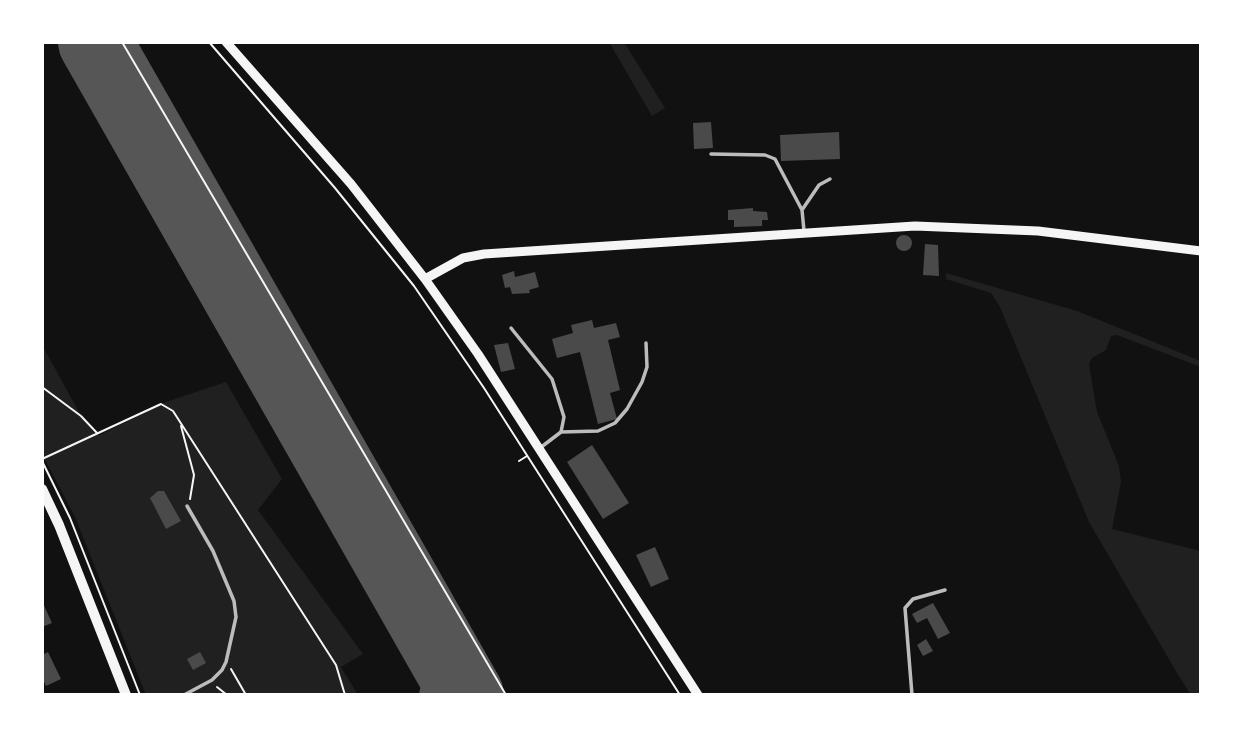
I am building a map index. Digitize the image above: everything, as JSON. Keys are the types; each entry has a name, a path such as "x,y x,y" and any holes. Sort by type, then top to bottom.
{"main road":[{"path":"226,42 351,184 425,279 698,695"},
{"path":"425,279 463,258 484,254 915,226 978,227 1201,251"},
{"path":"42,489 126,695"}],"lane":[{"path":"711,154 765,155 775,159 802,210 804,233"},
{"path":"802,210 819,185 830,179"},
{"path":"511,328 552,379 564,417 561,432"},
{"path":"538,449 561,432 598,431 615,423 627,410 642,382 647,367 646,343"},
{"path":"184,695 212,680 226,662 236,609 213,551 187,506"},
{"path":"912,695 905,608 913,598 945,590"}],"path":[{"path":"122,42 506,695"},
{"path":"209,42 335,188 414,286 528,456 680,695"},
{"path":"42,387 81,416 97,434"},
{"path":"140,695 70,518 42,460 161,404 173,411 336,665 345,695"},
{"path":"180,422 194,475 187,506"},
{"path":"519,461 528,456"},
{"path":"226,662 246,695"},
{"path":"212,680 220,691 227,695"}],"shaded area":[{"path":"609,42 624,42 665,108 652,116"},
{"path":"946,273 1077,311 1201,361 1201,367 1117,335 1111,336 1106,350 1092,358 1089,364 1097,412 1119,466 1121,482 1112,529 1201,551 1201,695 1191,695 1089,522 1000,307 991,293 946,279"},
{"path":"42,345 79,412 94,433 100,435 166,402 226,382 282,479 258,510 363,654 341,667 358,695 146,695 75,517 42,454"}],"building":[{"path":"711,122 713,148 694,149 693,123"},
{"path":"839,132 840,159 781,161 780,135"},
{"path":"753,208 753,211 767,212 768,220 762,220 762,226 734,227 734,220 728,220 728,210"},
{"path":"901,235 907,235 912,243 910,249 901,251 896,246 896,240"},
{"path":"925,244 938,245 939,276 923,275"},
{"path":"514,271 515,277 535,272 539,287 529,290 530,293 512,294 510,287 505,288 502,275"},
{"path":"592,320 594,328 616,323 620,337 608,340 620,390 610,393 617,419 598,424 580,352 557,358 552,339 573,333 571,325"},
{"path":"508,343 515,369 501,372 494,345"},
{"path":"592,445 629,503 603,519 567,462"},
{"path":"158,491 164,491 181,521 166,529 150,498"},
{"path":"655,547 669,579 651,587 636,555"},
{"path":"42,601 52,623 42,627"},
{"path":"933,603 950,633 938,639 927,618 917,623 912,614"},
{"path":"926,639 933,651 923,656 917,645"},
{"path":"48,652 61,679 46,686 42,678 42,655"},
{"path":"200,652 206,663 193,670 187,659"}],"taxiway":[{"path":"434,695 445,655"}],"runway":[{"path":"95,42 467,695"}]}
